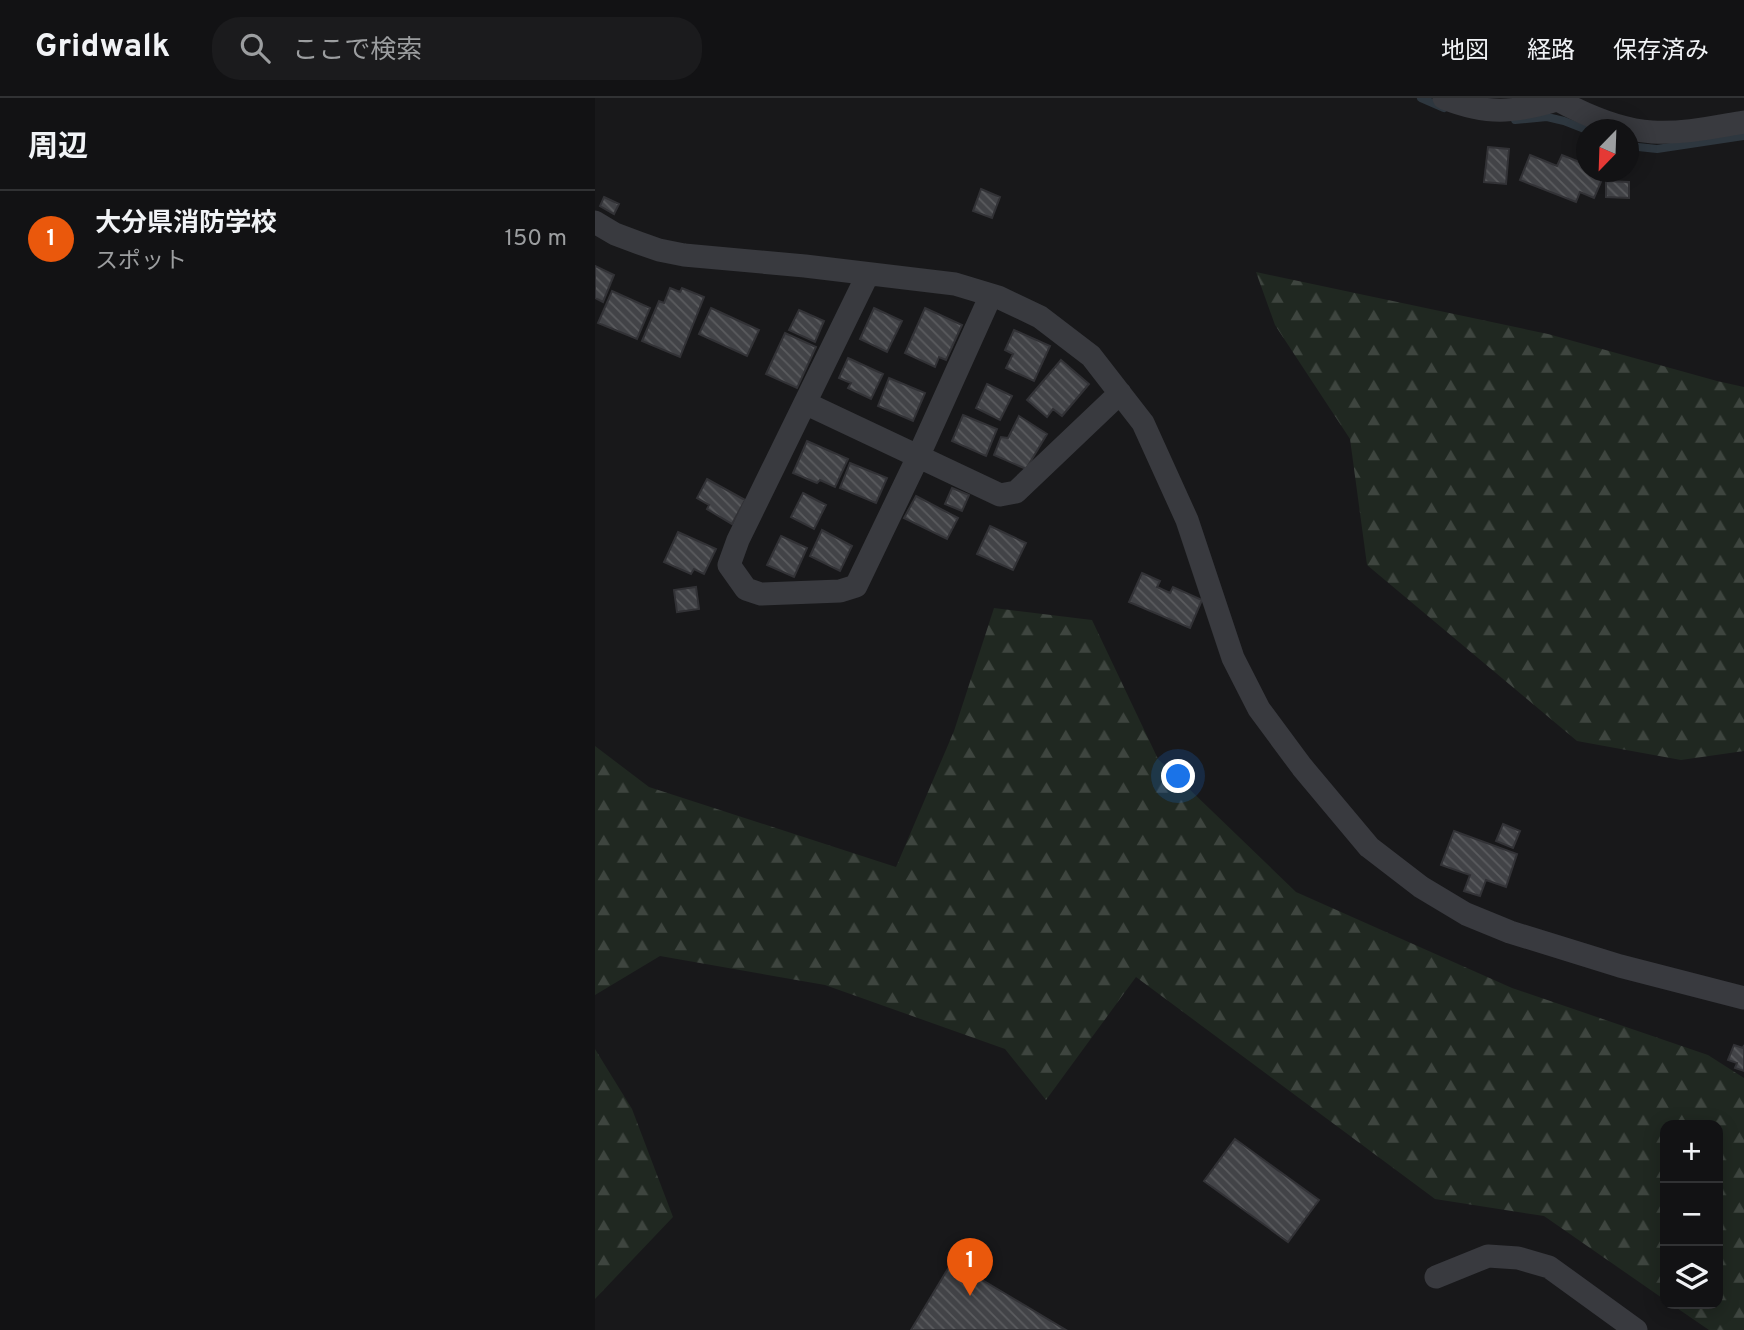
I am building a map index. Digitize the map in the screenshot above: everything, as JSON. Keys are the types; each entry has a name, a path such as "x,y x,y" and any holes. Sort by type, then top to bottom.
{"street":[{"path":"1444,98 1479,110 1496,111 1516,110 1556,99 1614,124 1649,132 1682,132 1744,122"},
{"path":"595,222 659,250 955,285 991,295 1040,317 1091,356 1143,423 1187,520 1233,658 1259,709 1302,767 1369,847 1421,887 1466,914 1510,932 1620,966 1744,998"},
{"path":"868,274 738,540 729,565 746,589 761,594 840,591 856,586 991,295"},
{"path":"805,403 1000,495 1016,492 1120,393"},
{"path":"1436,1277 1488,1256 1518,1258 1549,1267 1636,1330"}],"green space":[{"path":"1256,272 1548,334 1744,387 1744,751 1681,760 1577,741 1367,565 1350,439 1275,325"},
{"path":"994,608 1092,620 1158,759 1296,892 1512,988 1708,1055 1744,1078 1744,1330 1709,1330 1678,1309 1723,1309 1723,1120 1660,1120 1660,1297 1544,1216 1435,1199 1136,977 1046,1100 1005,1049 825,985 660,956 595,995 595,746 649,787 896,867 954,731"},
{"path":"595,1049 632,1109 673,1217 595,1299"}],"building":[{"path":"1488,147 1509,149 1506,184 1484,182"},
{"path":"1530,155 1557,166 1562,155 1576,161 1576,182 1601,182 1594,198 1580,192 1576,202 1520,180"},
{"path":"1606,182 1629,182 1629,198 1606,197"},
{"path":"981,189 1000,197 992,218 973,211"},
{"path":"604,197 619,204 614,214 600,206"},
{"path":"595,266 614,275 603,302 595,298"},
{"path":"670,288 680,292 682,288 704,297 680,357 642,341 659,301 664,303"},
{"path":"612,291 650,308 637,339 598,323"},
{"path":"711,308 759,330 747,356 699,334"},
{"path":"874,308 902,321 887,352 860,339"},
{"path":"925,308 962,325 946,360 939,357 935,367 905,353"},
{"path":"799,310 824,321 815,342 789,330"},
{"path":"1014,330 1050,346 1034,381 1006,368 1013,354 1005,350"},
{"path":"785,333 816,347 797,388 766,374"},
{"path":"848,358 883,374 871,399 848,388 851,383 839,378"},
{"path":"1061,360 1089,384 1062,416 1053,409 1047,417 1027,400"},
{"path":"889,378 925,393 913,421 878,406"},
{"path":"987,384 1012,396 1000,420 976,408"},
{"path":"963,415 997,429 986,456 952,441"},
{"path":"1019,416 1047,434 1026,469 994,455 1001,437 1008,438"},
{"path":"807,441 848,459 835,487 793,473"},
{"path":"850,463 887,478 876,503 840,488"},
{"path":"707,479 745,500 732,524 707,509 709,505 697,498"},
{"path":"952,488 969,495 962,511 945,504"},
{"path":"803,493 826,505 814,529 791,517"},
{"path":"916,496 958,518 947,539 904,518"},
{"path":"990,526 1026,543 1013,570 977,554"},
{"path":"822,530 852,546 840,571 810,556"},
{"path":"678,532 716,549 704,574 694,569 691,574 664,562"},
{"path":"781,536 807,548 794,577 767,565"},
{"path":"1142,573 1160,581 1157,587 1170,593 1173,587 1202,600 1190,628 1129,602"},
{"path":"696,587 699,609 677,612 674,590"},
{"path":"1503,824 1520,831 1513,848 1496,841"},
{"path":"1454,831 1517,854 1506,887 1486,880 1480,896 1464,891 1470,875 1441,865"},
{"path":"1734,1045 1743,1048 1744,1045 1744,1071 1735,1068 1737,1063 1728,1060"},
{"path":"1235,1139 1319,1200 1288,1242 1204,1181"},
{"path":"952,1262 1066,1330 911,1330"}],"waterway":[{"path":"1421,98 1444,108"},
{"path":"1515,120 1547,117 1576,126"},
{"path":"1639,147 1657,149 1744,136"}],"place":[{"name":"大分県消防学校","path":"970,1296"}]}
